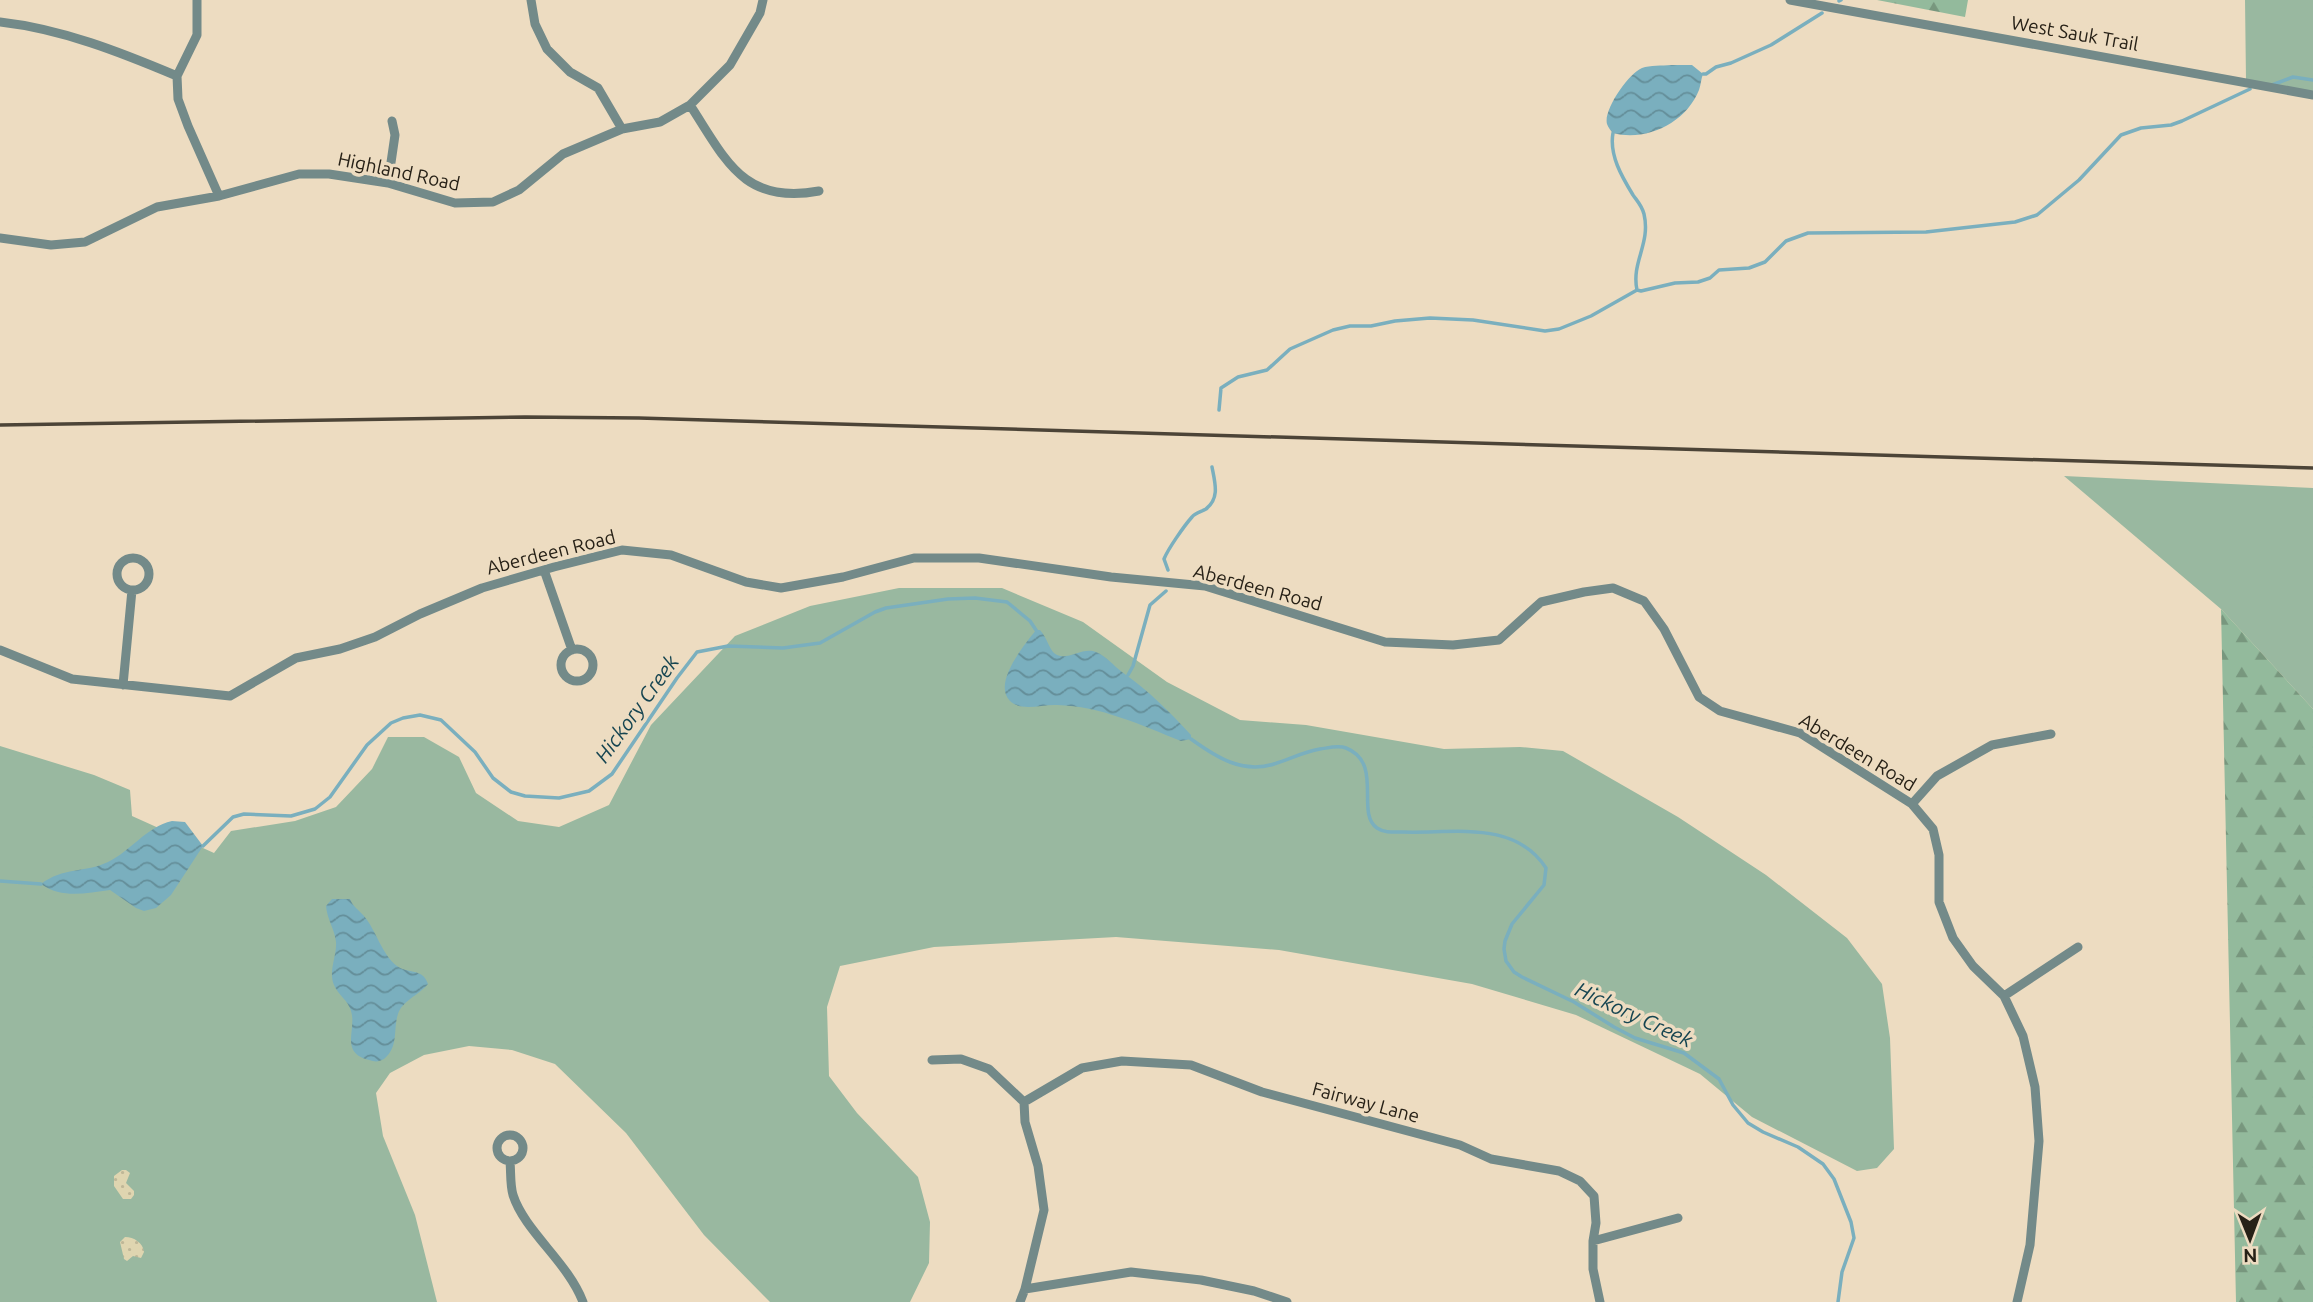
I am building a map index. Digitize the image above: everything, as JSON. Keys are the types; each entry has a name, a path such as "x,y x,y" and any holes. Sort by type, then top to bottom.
{"street":[{"path":"197,0 197,35 177,76 178,99 219,197"},
{"path":"531,0 535,24 547,49 570,72 598,88 622,129"},
{"name":"Highland Road","path":"0,238 51,246 85,242 158,207 219,197 299,174 329,174 388,183 455,203 494,202 519,190 563,154 622,129 660,122 690,105 730,65 760,13 763,0"},
{"name":"West Sauk Trail","path":"1790,0 2313,94"},
{"path":"0,22 58,32 126,54 177,76"},
{"path":"690,105 730,165 757,188 795,196 819,191"},
{"path":"388,183 395,135 391,121"},
{"name":"Aberdeen Road","path":"0,650 72,679 230,696 296,657 340,649 363,641 482,587 622,550 671,555 746,582 781,587 843,577 914,558 979,558 1111,577 1205,586 1385,642 1453,645 1499,640 1541,602 1613,588 1644,601 1664,629 1699,697 1720,710 1800,733 1912,804 1933,830 1939,855 1939,902 1953,938 1973,966 2004,996 2023,1036 2035,1087 2039,1141 2030,1245 2017,1302"},
{"path":"544,570 572,650"},
{"path":"123,685 132,590"},
{"path":"1912,804 1937,776 1992,746 2051,734"},
{"path":"2004,996 2078,947"},
{"path":"932,1059 961,1059 989,1069 1024,1102 1025,1122 1038,1166 1044,1210 1020,1302"},
{"name":"Fairway Lane","path":"1024,1102 1082,1068 1122,1061 1191,1065 1262,1092 1460,1145 1491,1159 1559,1171 1580,1181 1594,1196 1596,1223 1593,1269 1600,1302"},
{"path":"510,1162 512,1194 522,1214 576,1284 583,1302"},
{"path":"1593,1241 1678,1217"},
{"path":"1025,1289 1131,1272 1201,1280 1254,1291 1287,1302"}],"green space":[{"path":"1877,0 1968,0 1965,17"},
{"path":"2245,0 2313,0 2313,94 2246,80"},
{"path":"2064,476 2313,488 2313,709 2221,609"},
{"path":"899,588 1002,588 1083,622 1167,682 1240,720 1306,725 1444,749 1520,747 1563,751 1678,817 1766,875 1847,938 1882,984 1890,1038 1894,1149 1877,1168 1857,1171 1752,1117 1700,1074 1576,1015 1472,984 1279,950 1116,937 934,947 840,966 827,1007 829,1076 857,1113 918,1177 930,1222 929,1263 910,1302 770,1302 704,1235 626,1133 555,1064 512,1050 469,1046 424,1055 390,1073 376,1093 383,1136 415,1215 437,1302 0,1302 0,746 94,775 130,790 132,816 214,853 231,831 295,821 336,807 372,769 388,737 424,737 459,757 476,793 518,821 559,827 609,805 651,725 735,636 810,606"},
{"path":"2221,609 2313,709 2313,1302 2236,1302"}],"sand":[{"path":"122,1170 130,1173 126,1183 134,1191 131,1199 123,1199 114,1186 114,1176"},
{"path":"125,1237 140,1243 144,1252 141,1258 133,1256 127,1261 124,1259 120,1242"}],"water":[{"path":"1692,65 1703,74 1699,90 1685,112 1664,127 1651,132 1639,135 1613,133 1607,125 1607,118 1613,101 1624,84 1642,68"},
{"path":"1036,630 1040,630 1052,651 1059,656 1091,651 1103,656 1158,702 1191,735 1191,739 1181,741 1120,717 1089,709 1057,705 1026,707 1010,701 1005,693 1007,674"},
{"path":"172,821 185,822 203,846 171,895 156,908 144,911 136,908 110,890 66,893 57,892 41,884 66,872 108,862 154,828"},
{"path":"332,899 350,899 392,961 401,968 419,973 428,984 400,1009 392,1049 380,1061 373,1061 354,1052 351,1040 351,1011 332,980 336,942 326,906"}],"waterway":[{"path":"1703,74 1771,45 1822,13"},
{"path":"2272,85 2293,77 2313,80"},
{"path":"1219,410 1221,388 1238,377 1267,370 1290,349 1333,330 1430,318 1473,320 1545,331 1559,329 1591,316 1637,290 1698,282 1710,278 1719,270 1749,268 1765,262 1786,241 1808,233 1926,232 2015,222 2037,215 2079,180 2121,135 2141,128 2171,125 2250,89"},
{"path":"1613,133 1617,166 1644,214 1645,235 1637,271 1637,290"},
{"path":"1168,570 1164,559 1173,544 1193,516 1206,509 1213,500 1215,490 1212,467"},
{"path":"1128,675 1150,605 1166,591"},
{"name":"Hickory Creek","path":"203,846 233,817 244,814 291,816 315,809 330,797 367,745 391,723 403,718 420,715 441,720 475,752 493,778 511,792 525,796 559,798 589,791 612,774 697,652 728,646 783,648 820,643 886,608 948,599 975,598 1007,602 1030,621 1036,630"},
{"name":"Hickory Creek","path":"1191,739 1230,762 1251,767 1274,764 1320,749 1346,748 1357,755 1364,765 1368,811 1371,821 1380,830 1481,832 1517,842 1533,852 1546,868 1544,885 1512,924 1505,941 1506,961 1514,972 1522,977 1574,1002 1635,1038 1684,1053 1719,1079 1733,1105 1748,1123 1798,1147 1823,1164 1834,1179 1851,1222 1854,1238 1842,1272 1838,1302"},
{"name":"Hickory Creek","path":"0,881 41,884"}],"railway":[{"path":"0,425 525,417 639,418 2313,468"}]}
